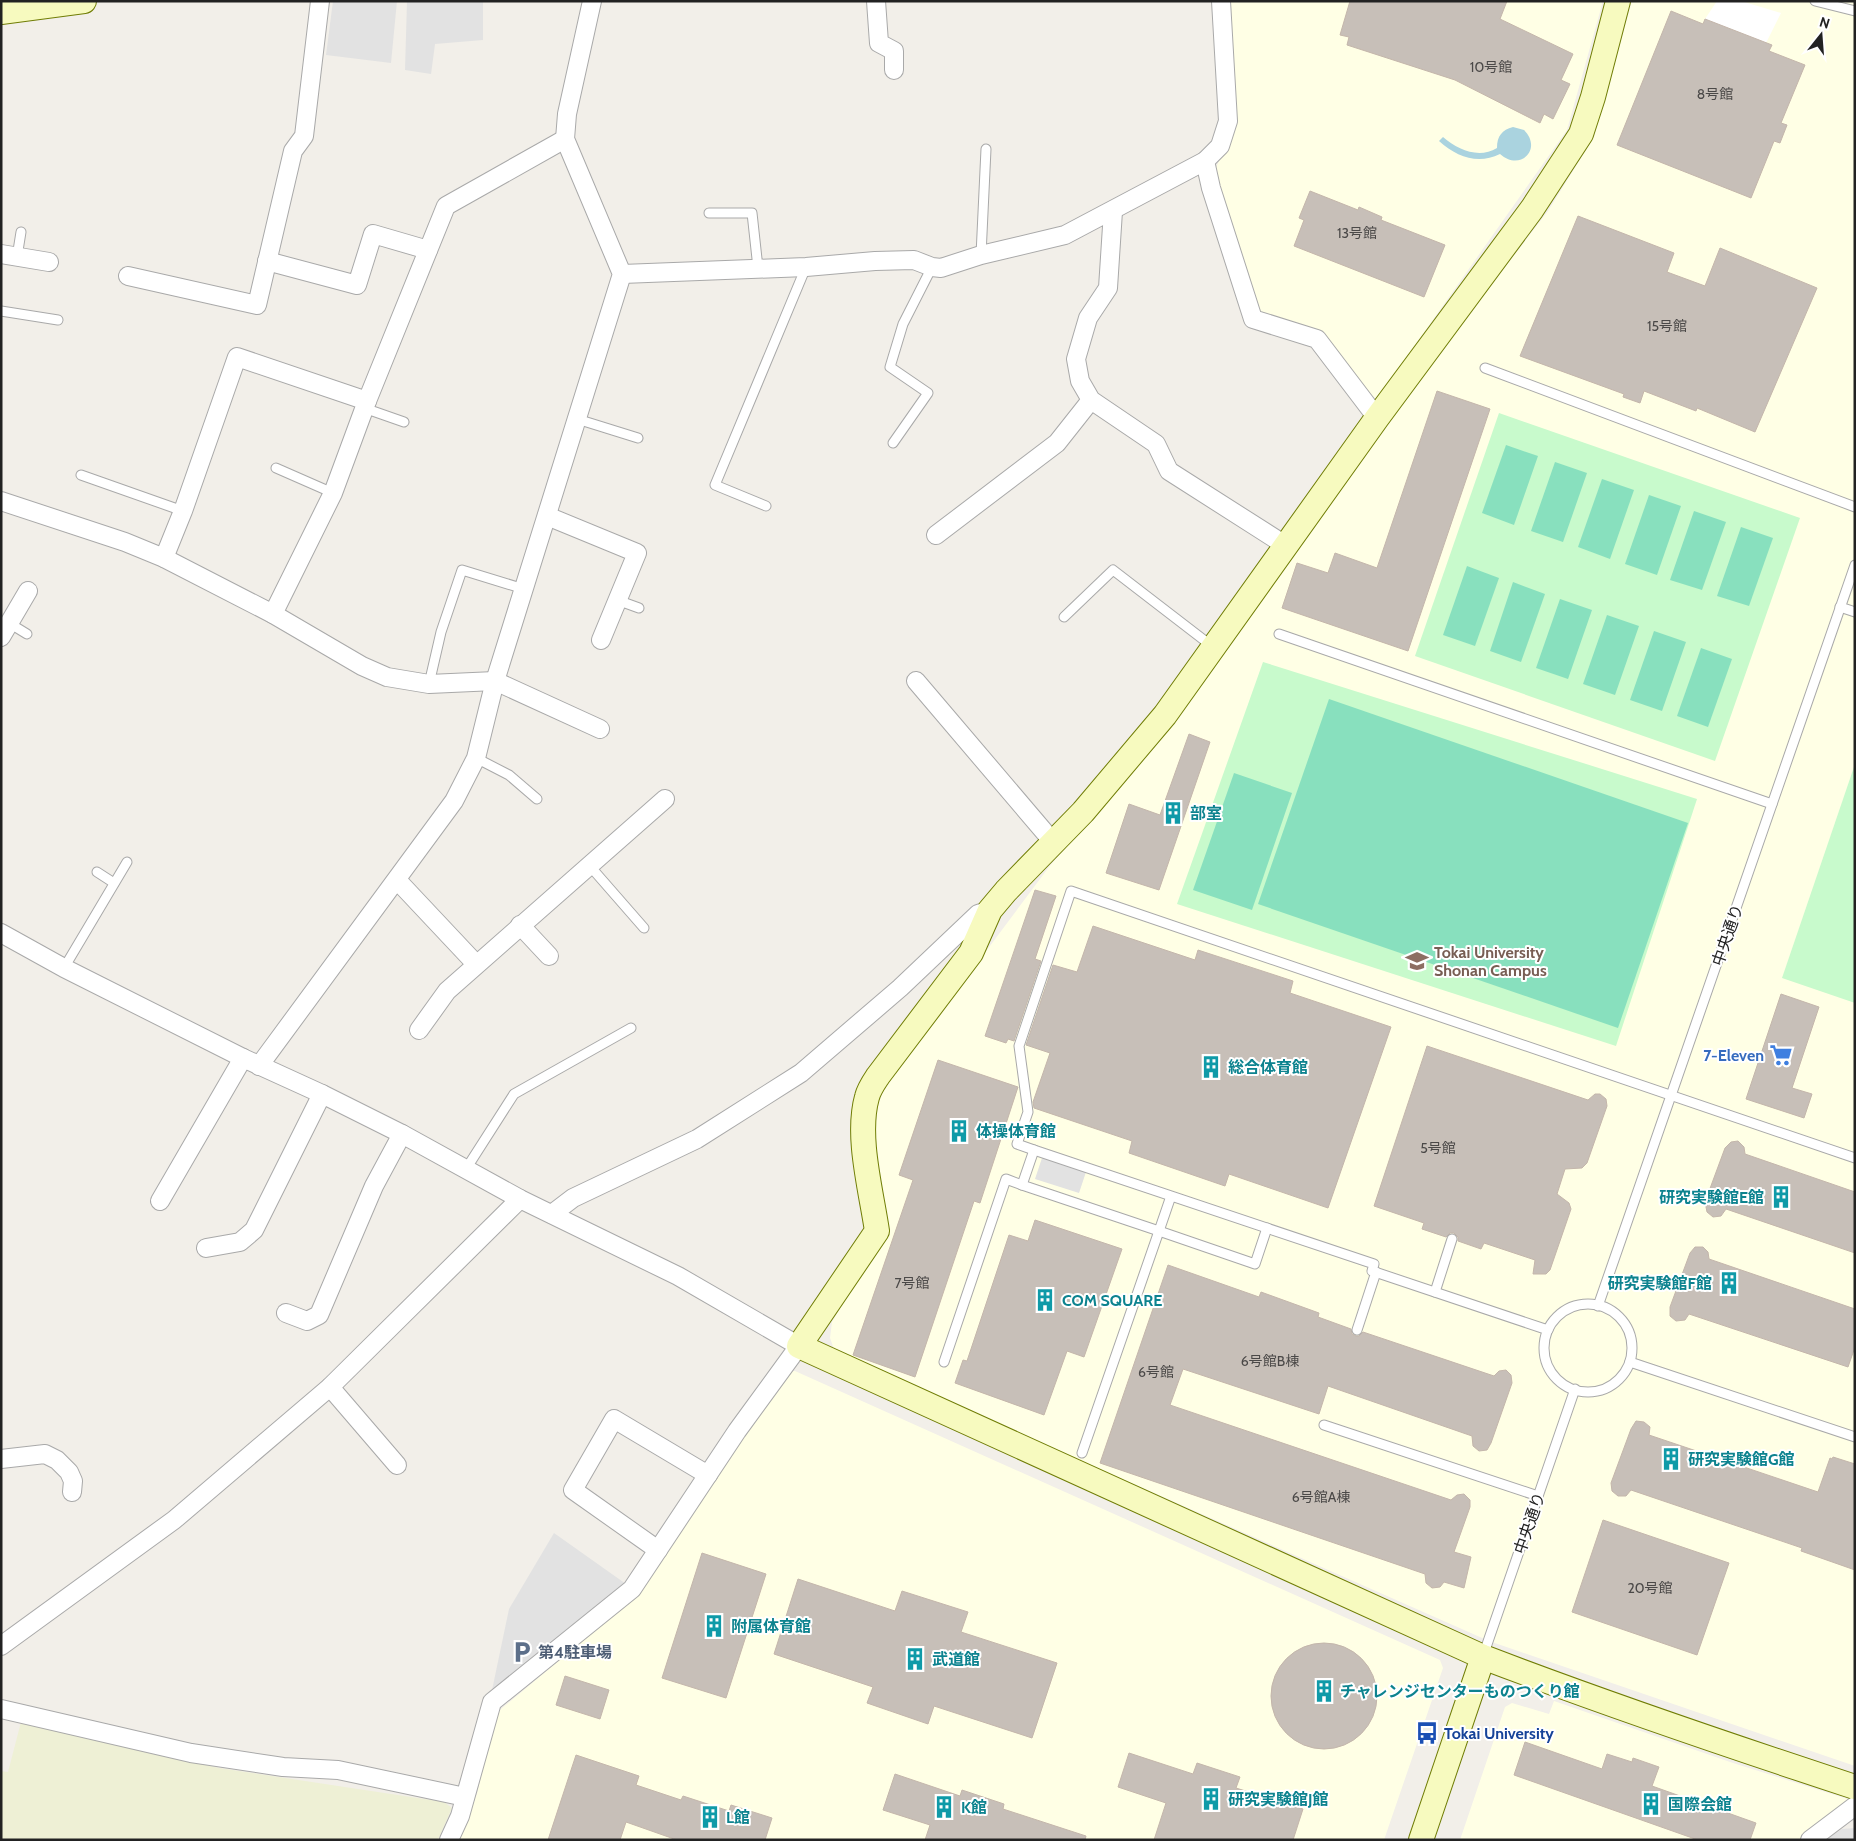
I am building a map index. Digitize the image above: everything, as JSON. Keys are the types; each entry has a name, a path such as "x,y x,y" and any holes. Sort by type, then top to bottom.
{"street":[{"path":"1,12 84,1"},
{"path":"128,276 258,305 294,151 304,136 320,1"},
{"path":"259,1066 454,801 476,758 495,680 622,274 565,139 567,114 592,1"},
{"path":"876,1 879,43 894,51 894,70"},
{"path":"622,274 806,267 875,261 914,260 932,267 942,268 982,255 1065,235 1205,161 1220,146 1228,121 1221,1"},
{"path":"449,1840 465,1797 492,1702 632,1589 737,1432 799,1346 877,1230 863,1136 864,1112 868,1094 878,1076 972,953 990,910 1053,842 1084,812 1165,715 1377,418 1532,209 1581,134 1593,97 1618,1"},
{"path":"273,614 333,493 366,405 446,206 565,139"},
{"path":"1205,161 1211,188 1253,319 1317,339 1377,418"},
{"path":"1113,210 1108,288 1088,318 1076,359 1080,381 1091,400 1156,444 1169,471 1285,545"},
{"path":"267,261 357,285 373,234 428,250"},
{"path":"9,256 49,262"},
{"path":"164,558 183,511 237,358 366,405"},
{"path":"936,535 1057,443 1091,400"},
{"path":"1,501 125,542 164,558 273,614 362,666 387,677 429,684 495,680 600,729"},
{"path":"547,516 637,553 601,640"},
{"path":"5,630 28,591"},
{"path":"916,681 1053,842"},
{"path":"419,1030 447,991 665,799"},
{"path":"397,880 476,964"},
{"path":"552,1214 573,1198 697,1139 801,1073 900,988 978,914 990,910"},
{"path":"520,925 549,956"},
{"path":"1,933 64,968 242,1058 322,1094 402,1134 520,1199 678,1276 799,1346 1483,1657 1558,1686 1855,1788"},
{"path":"160,1201 242,1058"},
{"path":"206,1248 240,1242 254,1230 322,1094"},
{"path":"286,1312 307,1321 319,1314 374,1186 402,1134"},
{"path":"1,1646 174,1520 330,1387 520,1199"},
{"path":"330,1387 397,1465"},
{"path":"658,1550 573,1490 614,1418 708,1475"},
{"path":"1,1459 45,1454 57,1460 69,1472 73,1481 72,1492"},
{"path":"1421,1840 1483,1657"},
{"path":"1,1709 191,1753 283,1767 338,1770 465,1797"},
{"path":"1810,1840 1855,1806"}],"lane":[{"path":"1815,1 1855,11"},
{"path":"982,255 986,149"},
{"path":"709,213 752,213 758,268"},
{"path":"9,256 21,232"},
{"path":"766,506 715,485 806,267"},
{"path":"893,443 928,393 890,367 903,324 932,267"},
{"path":"1,312 58,320"},
{"path":"1485,368 1855,507"},
{"path":"366,405 404,422"},
{"path":"577,419 638,438"},
{"path":"276,468 333,493"},
{"path":"81,475 183,511"},
{"name":"中央通り","path":"1598,1306 1855,565"},
{"path":"429,684 442,632 462,570 524,589"},
{"path":"1064,617 1113,570 1213,647"},
{"path":"617,600 639,608"},
{"path":"1840,607 1855,612"},
{"path":"5,630 26,634"},
{"path":"1279,634 1772,804"},
{"path":"476,758 509,775 537,798"},
{"path":"64,968 127,862"},
{"path":"589,865 644,928"},
{"path":"97,872 114,883"},
{"path":"1548,1330 1372,1271 1374,1264 1017,1144 1028,1112 1018,1046 1071,891 1855,1158"},
{"path":"466,1168 514,1094 631,1028"},
{"path":"1022,1185 1034,1150"},
{"path":"944,1362 1006,1179 1256,1264 1267,1228"},
{"path":"1082,1453 1171,1196"},
{"path":"1435,1292 1452,1239"},
{"path":"1356,1330 1376,1272"},
{"path":"1593,1304 1607,1308 1620,1317 1628,1329 1632,1344 1630,1362 1625,1372 1614,1383 1602,1390 1588,1392 1575,1390 1553,1374 1546,1362 1544,1348 1548,1330 1553,1321 1564,1311 1578,1305 1593,1304"},
{"path":"1630,1362 1855,1436"},
{"name":"中央通り","path":"1483,1657 1575,1390"},
{"path":"1324,1425 1538,1496"}],"shaded area":[{"path":"333,1 397,1 391,63 326,55"},
{"path":"407,1 483,1 483,40 435,44 431,74 405,70"},
{"path":"1225,1 1603,1 1567,130 1372,406 1333,351 1258,326 1204,195 1219,161"},
{"name":"Tokai University Shonan Campus","path":"1632,1 1855,1 1855,1766 1489,1641 835,1352 830,1338 832,1322 883,1235 873,1132 876,1107 888,1082 1049,867 1175,721 1384,425 1548,211 1594,137"},
{"path":"1042,1158 1086,1172 1079,1193 1035,1179"},
{"path":"795,1371 1440,1660 1443,1668 1384,1840 456,1840 477,1794 495,1714 640,1593 786,1372"},
{"name":"第4駐車場","path":"554,1533 626,1584 491,1695 509,1609"},
{"path":"1554,1701 1733,1763 1854,1801 1808,1840 1460,1840 1505,1707 1512,1703 1549,1714"},
{"path":"21,1722 219,1768 444,1802 452,1808 438,1840 1,1840 1,1771 8,1772"},
{"path":"1855,1828 1855,1840 1825,1840 1842,1829"}],"green space":[{"path":"1499,413 1800,518 1715,761 1415,656"},
{"path":"1506,445 1538,456 1514,525 1482,513"},
{"path":"1555,462 1587,473 1563,542 1531,531"},
{"path":"1602,479 1634,490 1610,559 1578,547"},
{"path":"1649,495 1681,506 1657,575 1625,564"},
{"path":"1694,511 1726,522 1702,590 1670,580"},
{"path":"1741,527 1773,538 1749,606 1717,596"},
{"path":"1467,566 1499,578 1475,646 1443,635"},
{"path":"1513,582 1545,594 1521,662 1490,651"},
{"path":"1560,599 1592,610 1568,679 1536,668"},
{"path":"1607,615 1639,626 1615,695 1583,684"},
{"path":"1654,631 1686,642 1662,711 1630,700"},
{"path":"1701,648 1732,659 1708,727 1677,716"},
{"path":"1263,662 1697,799 1616,1046 1177,904"},
{"path":"1329,699 1688,823 1618,1028 1258,904"},
{"path":"1855,764 1855,1003 1782,978"},
{"path":"1234,773 1292,793 1252,910 1193,890"}],"water":[{"path":"1513,127 1524,130 1531,144 1527,156 1515,161 1500,154 1484,159 1468,158 1446,147 1439,141 1443,137 1455,146 1469,152 1483,153 1497,148 1501,134"}],"pier":[{"path":"1717,1 1741,1 1781,13 1766,43 1705,19"}],"building":[{"path":"1350,1 1507,1 1500,19 1573,54 1561,80 1570,84 1553,119 1544,114 1540,123 1455,80 1347,45 1349,37 1340,35"},
{"path":"1671,11 1703,24 1705,19 1772,45 1769,51 1805,65 1781,123 1787,125 1780,143 1774,141 1751,198 1617,145"},
{"path":"1310,191 1358,210 1359,207 1382,217 1381,220 1445,245 1424,297 1294,246 1304,220 1299,218"},
{"path":"1578,216 1674,253 1667,272 1705,286 1720,248 1817,288 1755,432 1697,408 1696,411 1644,391 1640,403 1623,397 1624,394 1520,356"},
{"path":"1437,391 1490,409 1408,651 1282,608 1297,563 1328,573 1335,553 1377,568"},
{"name":"部室","path":"1189,734 1210,742 1159,890 1106,873 1129,804 1160,815"},
{"path":"1035,890 1056,896 1035,959 1041,961 1014,1041 1008,1039 1006,1043 985,1036"},
{"name":"総合体育館","path":"1093,926 1195,960 1198,950 1293,981 1290,993 1391,1027 1328,1208 1229,1174 1225,1186 1129,1153 1132,1141 1034,1108 1033,1102 1050,1053 1026,1045 1053,965 1077,972"},
{"name":"7-Eleven","path":"1781,994 1819,1007 1792,1088 1812,1094 1804,1118 1746,1099"},
{"path":"1427,1046 1588,1100 1595,1094 1600,1094 1606,1099 1607,1106 1587,1163 1582,1168 1565,1169 1557,1194 1569,1203 1571,1209 1550,1270 1546,1274 1533,1274 1535,1260 1484,1243 1481,1249 1458,1241 1458,1237 1454,1233 1450,1233 1446,1237 1422,1229 1424,1223 1374,1206"},
{"path":"938,1060 1018,1087 980,1203 974,1201 915,1377 853,1355 913,1180 899,1175"},
{"name":"研究実験館E館","path":"1738,1141 1744,1147 1745,1154 1855,1192 1855,1253 1726,1209 1721,1216 1713,1217 1707,1212 1705,1202 1725,1148 1731,1142"},
{"name":"COM SQUARE","path":"1035,1220 1122,1249 1084,1357 1067,1351 1044,1415 955,1383 963,1360 967,1361 1009,1235 1028,1241"},
{"name":"研究実験館F館","path":"1695,1247 1703,1247 1708,1252 1709,1259 1855,1309 1855,1347 1848,1367 1689,1314 1685,1320 1676,1321 1670,1316 1670,1307 1690,1253"},
{"path":"1168,1265 1259,1297 1261,1292 1319,1313 1318,1317 1351,1329 1352,1334 1356,1336 1363,1332 1494,1376 1499,1371 1506,1370 1511,1375 1512,1383 1491,1443 1487,1450 1479,1451 1473,1446 1472,1436 1328,1386 1319,1414 1183,1369 1170,1405 1451,1500 1457,1495 1464,1494 1470,1500 1470,1507 1454,1552 1471,1557 1464,1588 1444,1582 1440,1587 1432,1588 1426,1583 1425,1574 1100,1463"},
{"name":"研究実験館G館","path":"1636,1421 1644,1422 1650,1427 1649,1435 1818,1492 1830,1458 1832,1459 1833,1457 1855,1464 1855,1570 1801,1551 1802,1548 1631,1490 1626,1496 1618,1496 1612,1491 1611,1483 1631,1429"},
{"path":"1603,1520 1729,1563 1697,1655 1572,1612"},
{"name":"附属体育館","path":"702,1553 766,1574 726,1698 662,1678"},
{"name":"武道館","path":"798,1579 895,1611 902,1591 968,1612 961,1632 1057,1663 1032,1738 934,1706 928,1724 867,1703 873,1687 774,1654"},
{"name":"チャレンジセンターものつくり館","path":"1324,1643 1344,1647 1361,1659 1373,1676 1377,1696 1373,1716 1361,1733 1344,1745 1324,1749 1304,1745 1287,1733 1275,1716 1271,1696 1275,1676 1287,1659 1304,1647"},
{"path":"565,1676 609,1690 600,1719 556,1705"},
{"name":"国際会館","path":"1525,1742 1602,1769 1607,1754 1632,1762 1633,1758 1659,1767 1652,1786 1756,1823 1750,1840 1698,1840 1514,1775"},
{"name":"研究実験館J館","path":"1129,1753 1193,1774 1197,1763 1240,1777 1236,1788 1303,1809 1293,1840 1154,1840 1166,1803 1118,1787"},
{"path":"576,1755 639,1776 636,1785 681,1800 683,1796 729,1811 731,1805 772,1818 765,1840 677,1840 626,1822 620,1840 548,1840"},
{"name":"K館","path":"895,1774 960,1796 962,1790 1004,1804 1003,1809 1086,1836 1085,1840 925,1840 930,1825 883,1810"}],"place":[{"name":"部室","path":"1173,813"},
{"name":"Tokai University Shonan Campus","path":"1417,961"},
{"name":"7-Eleven","path":"1781,1055"},
{"name":"総合体育館","path":"1211,1067"},
{"name":"体操体育館","path":"959,1131"},
{"name":"研究実験館E館","path":"1781,1197"},
{"name":"研究実験館F館","path":"1729,1283"},
{"name":"COM SQUARE","path":"1045,1300"},
{"name":"研究実験館G館","path":"1671,1459"},
{"name":"附属体育館","path":"714,1626"},
{"name":"第4駐車場","path":"522,1652"},
{"name":"武道館","path":"915,1659"},
{"name":"チャレンジセンターものつくり館","path":"1324,1691"},
{"name":"Tokai University","path":"1427,1733"},
{"name":"研究実験館J館","path":"1211,1799"},
{"name":"国際会館","path":"1651,1804"},
{"name":"K館","path":"944,1807"},
{"name":"L館","path":"710,1817"}]}
